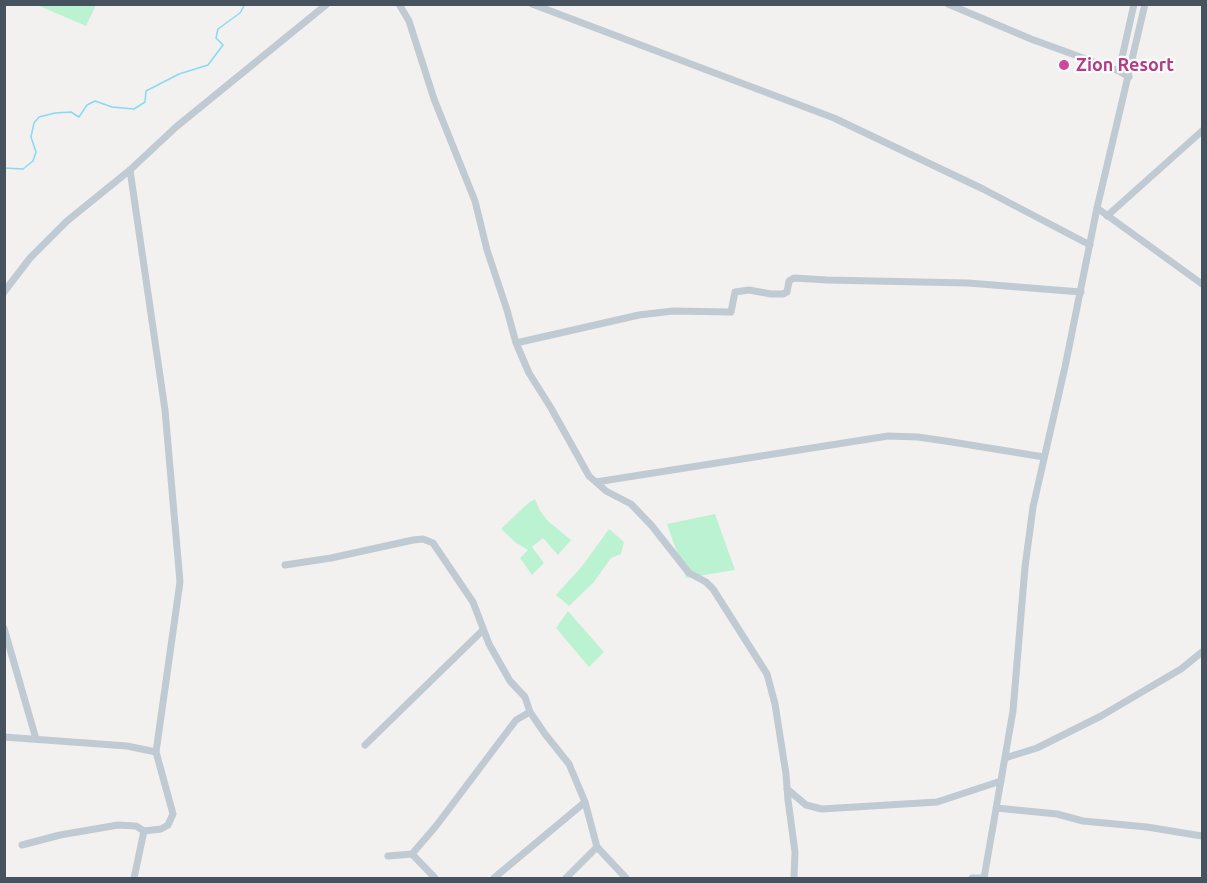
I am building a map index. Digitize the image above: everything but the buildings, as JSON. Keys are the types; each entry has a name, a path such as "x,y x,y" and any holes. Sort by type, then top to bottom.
{"street":[{"path":"4,292 30,258 67,221 129,170 176,127 327,4"},
{"path":"399,4 409,21 434,99 475,201 487,250 516,343 529,373 589,476 606,491 631,504 652,526 689,573 706,582 757,655 767,674 775,704 787,789 795,852 794,879"},
{"path":"532,4 834,118 1090,244"},
{"path":"948,4 1031,39 1119,71 1129,77"},
{"path":"1119,71 1134,4"},
{"path":"972,879 984,878 1016,684 1029,535 1097,208 1145,4"},
{"path":"1107,216 1203,131"},
{"path":"22,845 60,835 118,825 136,826 144,831 161,829 168,825 172,814 156,752 180,582 165,410 129,170"},
{"path":"1097,208 1203,284"},
{"path":"516,343 639,315 673,311 730,312 735,292 744,290 771,294 786,293 789,281 794,278 968,283 1081,292"},
{"path":"596,482 888,436 918,437 1044,457"},
{"path":"285,565 423,539 433,543 450,572 472,602 495,657 510,681 525,697 530,712 544,734 569,764 585,802 597,847 626,879"},
{"path":"4,628 36,739"},
{"path":"365,745 483,630"},
{"path":"1005,759 1037,748 1101,716 1171,675 1203,652"},
{"path":"388,856 412,854 516,720 530,712"},
{"path":"4,737 126,746 156,752"},
{"path":"787,789 806,805 822,809 944,801 1001,781"},
{"path":"494,879 585,802"},
{"path":"996,808 1057,814 1083,821 1147,827 1203,836"},
{"path":"134,879 144,831"},
{"path":"566,879 597,847"},
{"path":"412,854 435,879"}],"green space":[{"path":"37,5 96,5 86,26"},
{"path":"535,499 540,511 548,521 571,540 558,555 543,538 532,547 544,563 532,575 520,558 528,550 501,529"},
{"path":"715,514 735,570 686,578 667,524"},
{"path":"609,529 624,542 621,554 611,558 594,582 569,606 556,595 583,565"},
{"path":"568,611 604,652 589,667 556,628"}],"waterway":[{"path":"4,168 23,169 33,161 36,152 31,137 34,123 39,117 71,112 79,117 87,105 95,101 112,107 134,109 145,102 146,91 179,74 208,65 223,45 216,38 218,29 240,13 245,4"}],"place":[{"name":"Zion Resort","path":"1064,65"}]}
